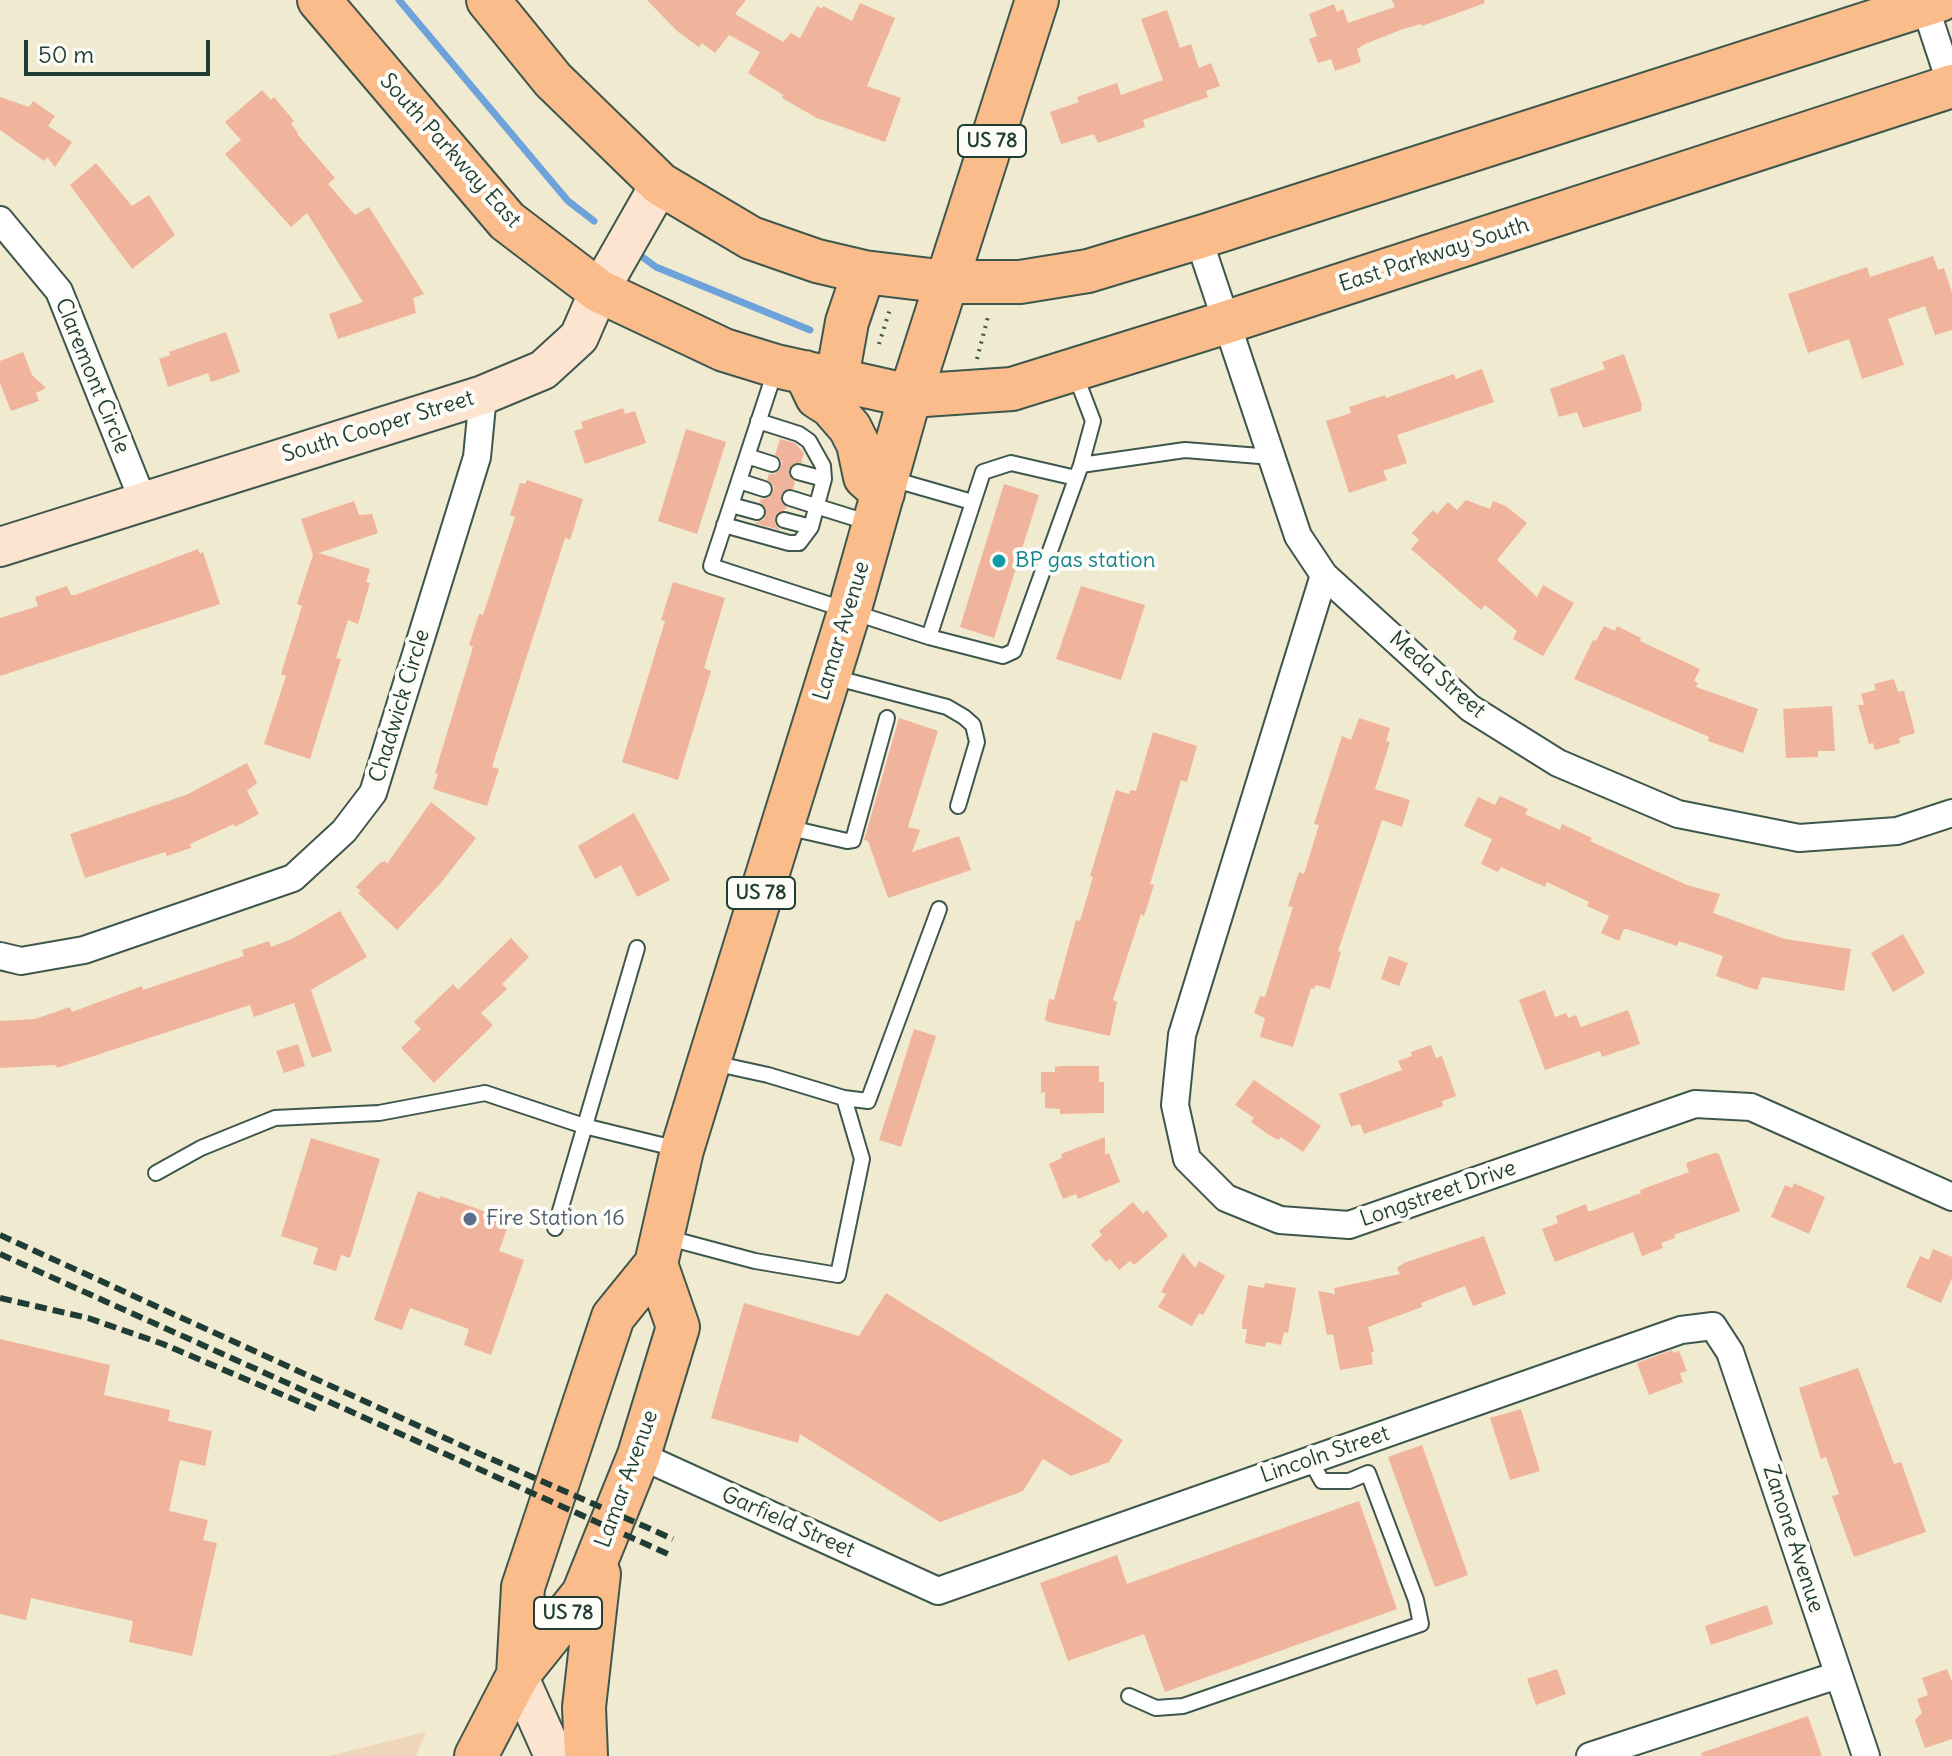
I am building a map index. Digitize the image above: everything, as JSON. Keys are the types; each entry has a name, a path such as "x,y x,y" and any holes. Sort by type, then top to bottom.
{"main road":[{"name":"South Parkway East","path":"319,0 507,221 599,291 724,350 910,396"},
{"path":"488,0 553,80 660,184 751,238 817,261 864,272 947,282 1020,282 1088,271 1929,2"},
{"name":"Lamar Avenue","path":"518,1675 523,1587 613,1317 658,1250 682,1150 849,612 910,396 1037,0"},
{"name":"East Parkway South","path":"910,396 1012,389 1952,87"},
{"path":"864,272 847,322 806,372 817,397 831,406 850,428 858,444 865,477 881,498"},
{"name":"Lamar Avenue","path":"476,1756 518,1675 583,1594 639,1455 678,1327 658,1250"},
{"path":"586,1756 584,1707 604,1542"}],"street":[{"path":"1929,2 1952,87"},
{"name":"South Cooper Street","path":"0,547 483,395 543,370 579,337 599,291 660,184"},
{"name":"Claremont Circle","path":"0,220 59,291 143,501"},
{"name":"Meda Street","path":"1198,237 1298,536 1324,575 1470,708 1558,763 1678,814 1799,838 1897,831 1952,813"},
{"name":"Chadwick Circle","path":"0,956 21,961 84,950 293,878 344,831 373,793 477,457 483,395"},
{"name":"Longstreet Drive","path":"1324,575 1182,1035 1175,1105 1187,1159 1226,1198 1280,1220 1349,1225 1695,1104 1751,1107 1952,1197"},
{"name":"Lincoln Street","path":"938,1591 1681,1330 1713,1326"},
{"name":"Zanone Avenue","path":"1713,1326 1730,1352 1866,1756"},
{"name":"Garfield Street","path":"639,1455 938,1591"},
{"path":"518,1675 554,1756"},
{"path":"1590,1756 1838,1675"}],"lane":[{"path":"806,372 758,421 711,566 929,637 1003,656 1014,651 1079,471 1093,421 1073,370"},
{"path":"724,525 799,543 811,527 818,507 824,479 823,466 809,441 799,434 758,421"},
{"path":"929,637 983,472 1011,463 1079,471 1185,450 1272,457"},
{"path":"747,456 772,464"},
{"path":"798,472 824,479"},
{"path":"739,481 764,489"},
{"path":"790,498 818,507 881,498 972,502"},
{"path":"731,505 757,512"},
{"path":"784,520 811,527"},
{"path":"829,675 947,707 973,725 977,742 958,806"},
{"path":"782,826 853,840 887,718"},
{"path":"709,1062 768,1075 844,1098 868,1101 939,909"},
{"path":"555,1228 637,948"},
{"path":"156,1173 201,1148 275,1118 379,1113 485,1093 584,1126 682,1150"},
{"path":"658,1250 755,1261 838,1275 862,1159 844,1098"},
{"path":"1129,1696 1156,1708 1183,1706 1421,1624 1416,1600 1368,1473 1349,1481 1322,1481 1310,1460"}],"path":[{"path":"975,368 991,307"},
{"path":"878,349 890,309"}],"shaded area":[{"path":"426,1732 416,1756 329,1756"}],"building":[{"path":"647,0 746,0 735,14 783,42 791,33 800,38 817,6 852,21 860,3 895,18 867,86 901,98 885,142 817,118 782,98 783,95 748,73 760,52 729,35 715,53 702,43 699,47 677,31"},
{"path":"1392,0 1484,0 1485,3 1365,44 1357,49 1361,62 1335,71 1331,59 1318,63 1309,39 1317,36 1309,14 1334,4 1337,12 1343,9 1348,23 1395,7"},
{"path":"1167,10 1180,48 1191,44 1199,68 1211,63 1220,86 1206,91 1208,97 1143,120 1145,127 1098,143 1094,134 1061,144 1050,112 1079,102 1077,97 1117,83 1121,95 1163,80 1141,19"},
{"path":"262,90 271,100 274,97 294,121 291,124 297,134 335,178 328,184 355,215 369,207 424,294 413,298 416,313 338,339 329,314 363,302 307,213 291,227 225,154 241,140 225,122"},
{"path":"0,97 29,107 33,101 55,116 48,126 72,142 55,167 47,157 44,161 0,130"},
{"path":"96,163 132,206 149,195 175,235 132,269 70,185"},
{"path":"1933,256 1938,270 1944,268 1952,293 1952,330 1935,335 1925,306 1888,319 1904,365 1862,379 1849,339 1808,353 1788,294 1867,267 1870,277"},
{"path":"226,332 240,372 211,382 208,373 168,387 159,359 170,355 169,352"},
{"path":"23,352 32,375 46,388 36,393 39,401 11,411 0,383 0,361"},
{"path":"1624,354 1642,405 1641,411 1583,428 1577,412 1559,417 1550,389 1605,369 1602,362"},
{"path":"1482,369 1494,402 1397,435 1407,463 1383,471 1387,480 1349,493 1326,421 1351,413 1349,407 1385,395 1386,398 1454,374 1456,379"},
{"path":"623,408 625,414 635,411 646,443 585,464 574,431 583,428 581,422"},
{"path":"686,429 726,442 697,534 658,521"},
{"path":"780,439 795,443 804,453 801,463 795,463 789,469 789,475 795,482 793,489 781,494 781,501 787,508 775,517 780,530 754,523 763,520 766,515 761,499 773,493 774,486 767,480 769,474 775,474 781,468 782,461 775,455"},
{"path":"527,480 583,499 570,540 565,538 492,767 499,769 487,806 433,789 438,774 435,773 473,647 469,645 479,614 483,615 515,517 510,515 520,483 525,484"},
{"name":"BP gas station","path":"1004,484 1039,495 994,638 960,627"},
{"path":"1466,500 1490,509 1493,501 1506,506 1527,523 1497,560 1537,597 1543,585 1574,603 1543,656 1513,639 1517,631 1485,605 1481,610 1411,549 1419,540 1412,533 1433,510 1437,514 1448,502 1457,510"},
{"path":"354,501 359,515 372,514 378,533 319,553 370,569 366,582 370,583 358,624 348,620 336,658 341,659 310,759 264,744 286,676 281,674 302,606 297,604 313,555 301,519"},
{"path":"198,549 200,554 203,552 220,604 0,676 0,618 38,606 35,597 67,586 71,595 75,595"},
{"path":"673,582 725,598 704,668 711,671 678,780 622,762 665,621 661,620"},
{"path":"1081,586 1145,605 1121,680 1056,659"},
{"path":"1604,626 1615,631 1617,626 1641,638 1640,641 1700,669 1694,681 1698,683 1696,687 1758,709 1743,753 1708,741 1709,737 1574,679 1593,640 1596,641"},
{"path":"1894,679 1898,692 1904,691 1915,733 1899,738 1900,743 1875,750 1873,743 1869,744 1858,705 1864,705 1861,694 1876,690 1874,684"},
{"path":"1832,706 1835,751 1818,751 1818,757 1786,758 1783,709"},
{"path":"899,718 938,731 908,827 920,830 912,852 959,836 971,870 888,898 868,841 864,840"},
{"path":"1359,718 1390,728 1386,741 1390,742 1375,789 1410,800 1402,827 1382,820 1338,951 1341,952 1330,989 1316,985 1314,989 1311,988 1293,1047 1260,1037 1265,1018 1254,1013 1260,996 1265,997 1293,907 1288,906 1299,872 1304,874 1319,825 1314,824 1342,736 1351,740"},
{"path":"1153,732 1197,746 1187,782 1181,780 1150,884 1154,885 1144,916 1141,914 1113,1000 1117,1002 1110,1036 1049,1022 1045,1020 1049,999 1054,1000 1076,920 1080,921 1116,790 1129,794 1131,790 1136,791"},
{"path":"247,763 257,783 247,791 259,814 190,844 191,848 167,856 165,852 85,878 70,834 186,795"},
{"path":"1500,796 1528,809 1525,814 1560,830 1562,824 1592,838 1590,841 1687,885 1720,894 1713,913 1785,939 1851,949 1844,991 1762,977 1757,990 1716,976 1723,956 1679,941 1677,946 1627,929 1624,929 1619,941 1601,933 1609,916 1587,906 1589,902 1547,882 1545,887 1501,867 1498,872 1481,864 1492,839 1464,826 1478,797 1495,805"},
{"path":"431,802 476,838 440,884 397,930 358,893 361,891 356,887 380,863 385,861 387,864"},
{"path":"634,813 670,880 637,897 621,865 595,879 578,846"},
{"path":"340,911 367,957 311,990 332,1051 312,1058 294,1003 254,1017 250,1005 57,1068 56,1065 0,1068 0,1021 35,1019 70,1007 72,1012 142,986 143,990 244,956 242,950 269,941 271,947 294,938"},
{"path":"1903,934 1925,973 1893,992 1871,953"},
{"path":"511,938 529,957 502,984 507,989 481,1013 493,1025 434,1083 401,1048 421,1029 414,1022 453,984 458,990"},
{"path":"1389,956 1408,963 1399,986 1381,979"},
{"path":"1545,990 1555,1017 1566,1013 1568,1018 1576,1015 1581,1027 1628,1010 1640,1044 1602,1057 1600,1051 1545,1070 1519,1000"},
{"path":"914,1029 936,1036 901,1147 879,1140"},
{"path":"298,1044 305,1066 284,1073 276,1051"},
{"path":"1431,1045 1436,1058 1442,1056 1456,1096 1442,1101 1443,1106 1364,1134 1360,1124 1351,1127 1339,1094 1402,1070 1398,1061 1412,1056 1411,1052"},
{"path":"1099,1066 1099,1082 1104,1082 1104,1113 1060,1114 1060,1109 1045,1108 1041,1072 1055,1072 1055,1067"},
{"path":"1254,1080 1321,1126 1303,1152 1281,1137 1278,1140 1269,1135 1251,1122 1254,1118 1235,1105"},
{"path":"1105,1137 1105,1155 1109,1153 1120,1182 1078,1199 1076,1194 1063,1199 1049,1164 1062,1158 1061,1154"},
{"path":"311,1138 380,1159 350,1258 341,1255 336,1271 313,1264 318,1248 281,1236"},
{"path":"1719,1154 1740,1211 1674,1235 1675,1238 1661,1243 1663,1248 1642,1256 1633,1232 1555,1262 1542,1229 1558,1223 1556,1216 1586,1204 1588,1211 1591,1211 1641,1193 1640,1190 1689,1172 1688,1162"},
{"path":"1794,1183 1825,1197 1809,1234 1771,1217 1785,1185 1792,1188"},
{"path":"418,1191 510,1220 499,1251 524,1260 491,1355 464,1345 469,1329 410,1308 402,1330 374,1320"},
{"path":"1133,1202 1143,1214 1147,1210 1168,1236 1134,1265 1130,1261 1119,1270 1110,1259 1106,1262 1091,1245 1102,1235 1099,1231"},
{"path":"1484,1236 1506,1294 1473,1306 1465,1286 1421,1303 1422,1307 1368,1327 1374,1352 1371,1352 1373,1364 1340,1370 1333,1334 1327,1335 1318,1291 1335,1294 1334,1288 1400,1274 1397,1268 1404,1263"},
{"path":"1933,1249 1952,1257 1952,1278 1941,1303 1906,1287 1920,1256 1929,1260"},
{"path":"1183,1253 1195,1268 1199,1261 1225,1276 1203,1315 1199,1313 1192,1326 1158,1307 1166,1294 1161,1292"},
{"path":"1265,1283 1296,1288 1288,1333 1284,1332 1281,1345 1266,1342 1265,1347 1245,1343 1247,1329 1242,1329 1242,1324 1248,1285 1264,1288"},
{"path":"886,1293 1123,1440 1109,1462 1071,1476 1043,1459 1023,1491 940,1522 800,1434 798,1443 711,1418 744,1303 859,1336"},
{"path":"0,1339 110,1365 104,1395 170,1410 168,1421 212,1431 205,1466 180,1460 169,1511 208,1520 203,1540 217,1543 192,1656 129,1642 133,1621 31,1598 26,1620 0,1614"},
{"path":"1672,1350 1673,1353 1679,1351 1687,1371 1680,1373 1683,1382 1649,1395 1637,1363"},
{"path":"1858,1368 1894,1464 1901,1462 1926,1532 1854,1557 1832,1496 1839,1494 1826,1457 1821,1459 1799,1388"},
{"path":"1521,1409 1540,1471 1510,1480 1490,1418"},
{"path":"1422,1445 1468,1575 1435,1587 1388,1457"},
{"path":"1359,1501 1397,1609 1165,1692 1144,1634 1068,1661 1040,1583 1117,1555 1127,1584"},
{"path":"1767,1605 1773,1624 1711,1645 1705,1626"},
{"path":"1557,1669 1566,1694 1536,1705 1527,1679"},
{"path":"1947,1669 1952,1682 1952,1739 1925,1748 1915,1720 1922,1713 1917,1699 1928,1695 1922,1678"},
{"path":"1808,1716 1822,1756 1702,1756 1701,1753"}],"waterway":[{"path":"399,0 568,201 594,221"},
{"path":"641,256 656,267 810,330"}],"railway":[{"path":"0,1235 673,1539"},
{"path":"0,1254 668,1554"},
{"path":"0,1298 88,1318 163,1344 316,1409"}],"place":[{"name":"BP gas station","path":"999,561"},
{"name":"Fire Station 16","path":"470,1219"}]}
